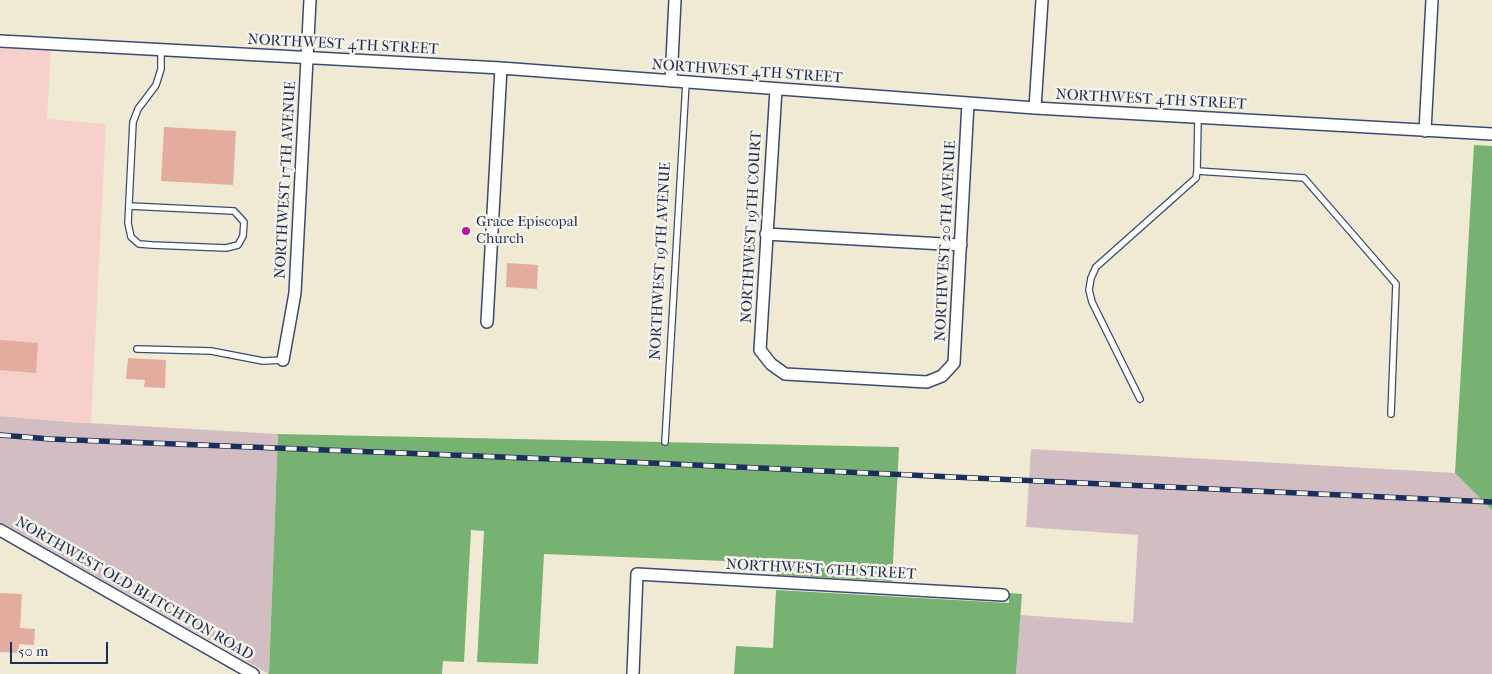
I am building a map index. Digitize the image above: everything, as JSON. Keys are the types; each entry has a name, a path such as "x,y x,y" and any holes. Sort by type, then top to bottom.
{"street":[{"name":"NORTHWEST 17TH AVENUE","path":"283,360 296,293 310,0"},
{"path":"671,81 674,0"},
{"path":"1035,108 1042,0"},
{"path":"1425,131 1432,0"},
{"name":"NORTHWEST 4TH STREET","path":"0,40 501,68 1035,108 1492,134"},
{"path":"487,322 501,68"},
{"name":"NORTHWEST 19TH COURT","path":"776,89 760,350 771,364 785,374 928,382 942,376"},
{"name":"NORTHWEST 20TH AVENUE","path":"942,376 954,363 968,103"},
{"path":"766,234 961,245"},
{"name":"NORTHWEST OLD BLITCHTON ROAD","path":"0,530 253,674"},
{"name":"NORTHWEST 6TH STREET","path":"633,674 637,574 1003,595"}],"lane":[{"path":"129,206 234,211 244,222 243,236 238,245 226,248 140,244 131,237 128,223 133,122 138,109 156,85 160,70 161,50"},
{"name":"NORTHWEST 19TH AVENUE","path":"665,442 686,82"},
{"path":"1140,399 1092,302 1091,278 1096,267 1196,178 1198,118"},
{"path":"1197,171 1304,178 1396,284 1392,414"},
{"path":"137,349 211,351 263,361 283,360"}],"shaded area":[{"path":"0,48 51,51 47,119 106,124 91,423 0,416"},
{"path":"0,416 278,434 269,674 0,522"},
{"path":"1031,449 1455,473 1492,510 1492,674 1016,674 1020,615 1133,623 1138,535 1026,527"}],"green space":[{"path":"1474,145 1492,146 1492,510 1455,473"},
{"path":"278,434 899,447 892,581 777,575 777,563 544,554 538,664 477,662 484,531 471,530 464,662 443,661 442,674 269,674"},
{"path":"776,590 1009,603 1009,593 1022,594 1016,674 734,674 736,646 773,648"}],"building":[{"path":"164,127 236,131 233,185 161,181"},
{"path":"507,263 538,265 537,289 506,287"},
{"path":"0,340 38,343 36,373 0,370"},
{"path":"128,358 166,360 165,388 144,387 145,380 126,379"},
{"path":"0,593 22,594 20,628 35,629 34,645 19,644 19,653 0,652"}],"railway":[{"path":"0,435 50,439 651,463 1492,502"}],"place":[{"name":"Grace Episcopal Church","path":"466,231"}]}
